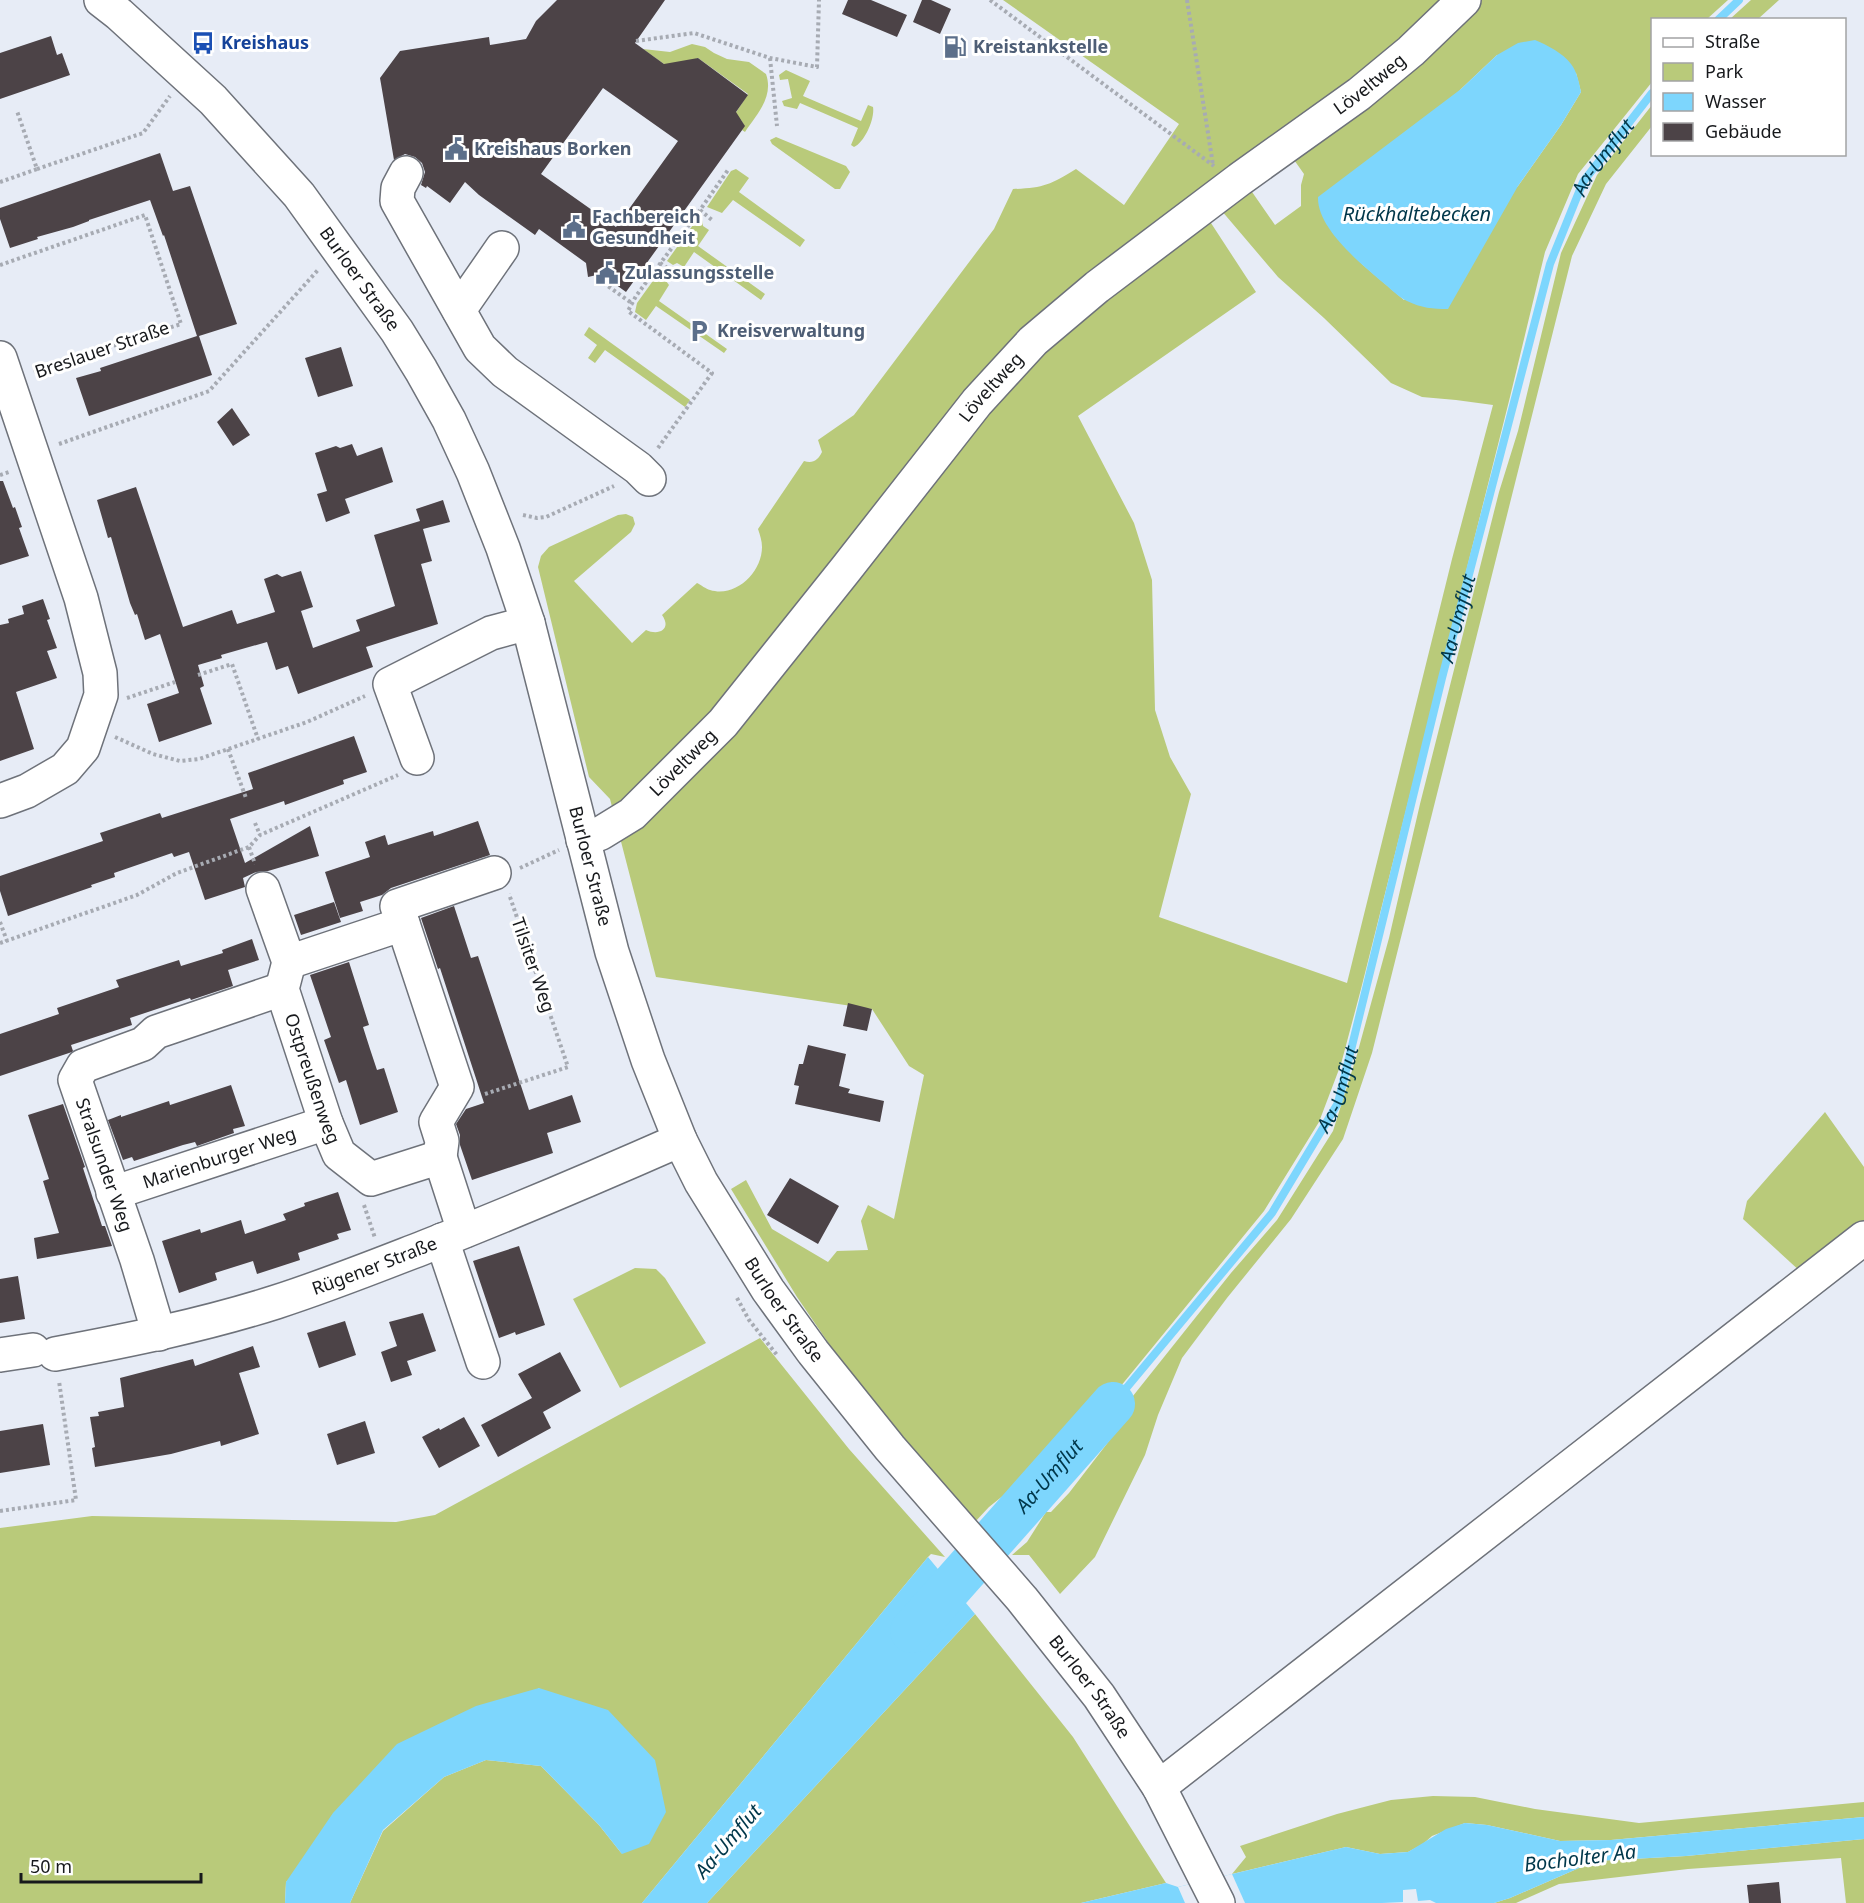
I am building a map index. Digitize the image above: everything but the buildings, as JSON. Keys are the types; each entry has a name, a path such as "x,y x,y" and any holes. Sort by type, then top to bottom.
{"street":[{"name":"Burloer Straße","path":"101,0 213,100 299,195 397,331 449,420 473,472 503,548 528,623 612,952 648,1060 680,1140 701,1182 768,1290 813,1352 890,1448 1022,1599 1099,1696 1159,1787 1212,1891"},
{"name":"Löveltweg","path":"583,840 601,833 632,814 723,723 977,402 1033,341 1227,173 1359,94 1411,51 1464,0"},
{"path":"406,173 398,188 397,201 480,348 505,372 644,474"},
{"path":"459,310 502,248"},
{"path":"0,801 27,791 65,769 83,748 101,694 100,673 81,598 5,373"},
{"path":"417,758 390,684 491,633 528,623"},
{"path":"483,1362 453,1236 440,1156 442,1141 436,1122 457,1087 397,906 498,874"},
{"name":"Ostpreußenweg","path":"263,889 326,1123 339,1154 371,1179"},
{"path":"285,976 403,924"},
{"name":"Stralsunder Weg","path":"159,1334 137,1260 75,1080 82,1066 144,1044 156,1032 285,976"},
{"name":"Marienburger Weg","path":"113,1193 326,1123"},
{"name":"Rügener Straße","path":"0,1355 44,1352 159,1334 276,1302 453,1236 680,1140"},
{"path":"371,1179 440,1156"},
{"path":"1159,1787 1864,1238"}],"path":[{"path":"636,41 694,33 770,58 817,67 819,0"},
{"path":"990,0 1227,173"},
{"path":"1187,0 1227,173"},
{"path":"770,58 777,126"},
{"path":"0,182 143,133 186,75"},
{"path":"17,111 37,169"},
{"path":"523,515 546,517 644,474 651,457 712,373 628,311 636,296 728,170"},
{"path":"700,210 712,220"},
{"name":"Breslauer Straße","path":"0,266 145,215 181,324 34,371 5,373"},
{"path":"32,453 209,391 320,267 340,252"},
{"path":"660,263 673,272"},
{"path":"607,273 602,282 633,304"},
{"path":"198,675 232,664 258,739"},
{"path":"101,694 126,698 175,682"},
{"path":"91,727 153,754 180,761 199,759 307,722 390,684"},
{"path":"228,749 246,798"},
{"path":"0,943 137,895 177,873 249,848 260,835 410,770 417,758"},
{"path":"255,823 260,835"},
{"path":"498,874 583,840"},
{"name":"Tilsiter Weg","path":"457,1087 475,1097 568,1067 498,874"},
{"path":"0,922 7,941"},
{"path":"371,1179 360,1191 384,1263"},
{"path":"0,1511 75,1500 44,1352"}],"green space":[{"path":"1003,0 1443,0 1209,220 1256,292 1078,416 1134,523 1152,580 1155,710 1170,757 1191,794 1159,917 1347,983 1452,559 1493,405 1422,397 1391,383 1278,277 1221,210 1250,189 1275,225 1301,206 1301,185 1304,174 1292,157 1479,0 1728,0 1708,18 1651,18 1651,83 1578,174 1545,252 1361,989 1341,1064 1319,1122 1264,1211 1107,1403 1073,1420 1025,1478 989,1507 974,1523 838,1357 797,1297 731,1189 746,1180 772,1229 828,1262 837,1251 868,1250 861,1221 868,1205 894,1219 924,1075 909,1066 872,1009 656,977 610,799 589,777 538,567 541,556 549,547 618,515 626,514 633,517 635,524 631,532 574,581 632,643 646,630 659,632 663,630 666,624 662,615 697,583 708,589 720,591 738,587 746,581 758,565 762,545 758,529 804,461 813,462 820,455 822,452 818,440 854,415 994,229 1013,189 1046,185 1076,169 1124,205 1179,124","holes":["1497,55 1576,73 1581,92 1518,186 1404,300 1363,265 1332,232 1461,89"]},
{"path":"1751,0 1779,0 1759,18 1731,18"},
{"path":"692,44 705,47 727,59 749,62 766,74 768,90 766,98 745,132 742,130 744,125 741,120 729,123 748,94 698,58 671,69 643,49 670,52"},
{"path":"786,70 810,81 803,96 861,121 868,105 873,107 868,129 862,140 854,147 851,145 858,128 800,103 797,109 784,106 782,101 792,98 788,79 780,80 779,75"},
{"path":"1651,106 1651,127 1606,184 1572,256 1372,1053 1343,1139 1291,1219 1182,1358 1158,1415 1145,1455 1095,1557 1060,1594 1029,1555 1012,1555 1027,1542 1046,1512 1051,1512 1069,1493 1109,1441 1121,1411 1231,1273 1277,1220 1333,1131 1389,938 1420,804 1499,492 1518,431 1561,253 1597,175"},
{"path":"776,137 846,166 850,172 840,189 835,189 772,144 770,140"},
{"path":"736,169 749,178 739,192 805,240 800,247 733,200 722,213 707,207 731,171"},
{"path":"698,218 709,230 698,246 765,294 761,300 694,252 684,267 667,261"},
{"path":"660,271 666,275 669,285 659,301 727,349 724,353 656,306 646,320 635,312 637,303"},
{"path":"589,327 690,400 685,407 605,350 595,363 588,358 597,345 584,335"},
{"path":"1825,1112 1864,1167 1864,1225 1802,1273 1743,1219 1747,1201"},
{"path":"635,1268 656,1269 665,1278 706,1343 620,1388 573,1299"},
{"path":"760,1338 849,1449 945,1557 931,1554 928,1557 642,1903 350,1903 383,1831 444,1777 486,1760 541,1766 599,1825 622,1854 539,1688 286,1882 285,1903 0,1903 0,1528 92,1516 396,1522 435,1515"},
{"path":"975,1614 1073,1737 1166,1883 1081,1903 707,1903"},
{"path":"1433,1796 1475,1797 1535,1809 1639,1823 1864,1802 1864,1817 1611,1840 1560,1841 1487,1825 1465,1823 1432,1836 1408,1852 1380,1854 1346,1847 1232,1874 1246,1857 1240,1846 1337,1814 1391,1800"},
{"path":"1864,1839 1864,1903 1846,1903 1841,1858 1688,1869 1559,1884 1516,1903 1494,1903 1595,1861 1686,1856"}],"water":[{"name":"Rückhaltebecken","path":"1535,40 1568,60 1576,74 1581,92 1518,186 1448,309 1427,308 1407,301 1341,244 1324,221 1318,197 1461,89 1497,55 1518,43"},
{"path":"928,1557 975,1614 707,1903 642,1903"},
{"path":"539,1688 608,1710 655,1760 666,1812 649,1844 622,1854 599,1825 541,1766 486,1760 444,1777 383,1830 350,1903 285,1903 286,1882 333,1813 397,1744 476,1706"},
{"name":"Bocholter Aa","path":"1864,1817 1864,1839 1686,1856 1595,1861 1494,1903 1418,1901 1416,1889 1403,1890 1403,1902 1382,1903 1081,1903 1166,1883 1178,1887 1346,1847 1380,1854 1408,1852 1446,1829 1465,1823 1487,1825 1560,1841 1611,1840"}],"pier":[{"path":"1232,1874 1245,1903 1185,1903 1178,1887"}],"waterway":[{"name":"Aa-Umflut","path":"1720,18 1739,0"},
{"name":"Aa-Umflut","path":"1113,1404 1272,1213 1338,1103 1442,678 1550,264 1583,182 1651,94"},
{"name":"Aa-Umflut","path":"912,1631 1113,1404"}],"place":[{"name":"Kreishaus","path":"203,43"},
{"name":"Kreistankstelle","path":"955,47"},
{"name":"Kreishaus Borken","path":"456,149"},
{"name":"Fachbereich Gesundheit","path":"574,227"},
{"name":"Zulassungsstelle","path":"607,273"},
{"name":"Kreisverwaltung","path":"699,331"}]}
